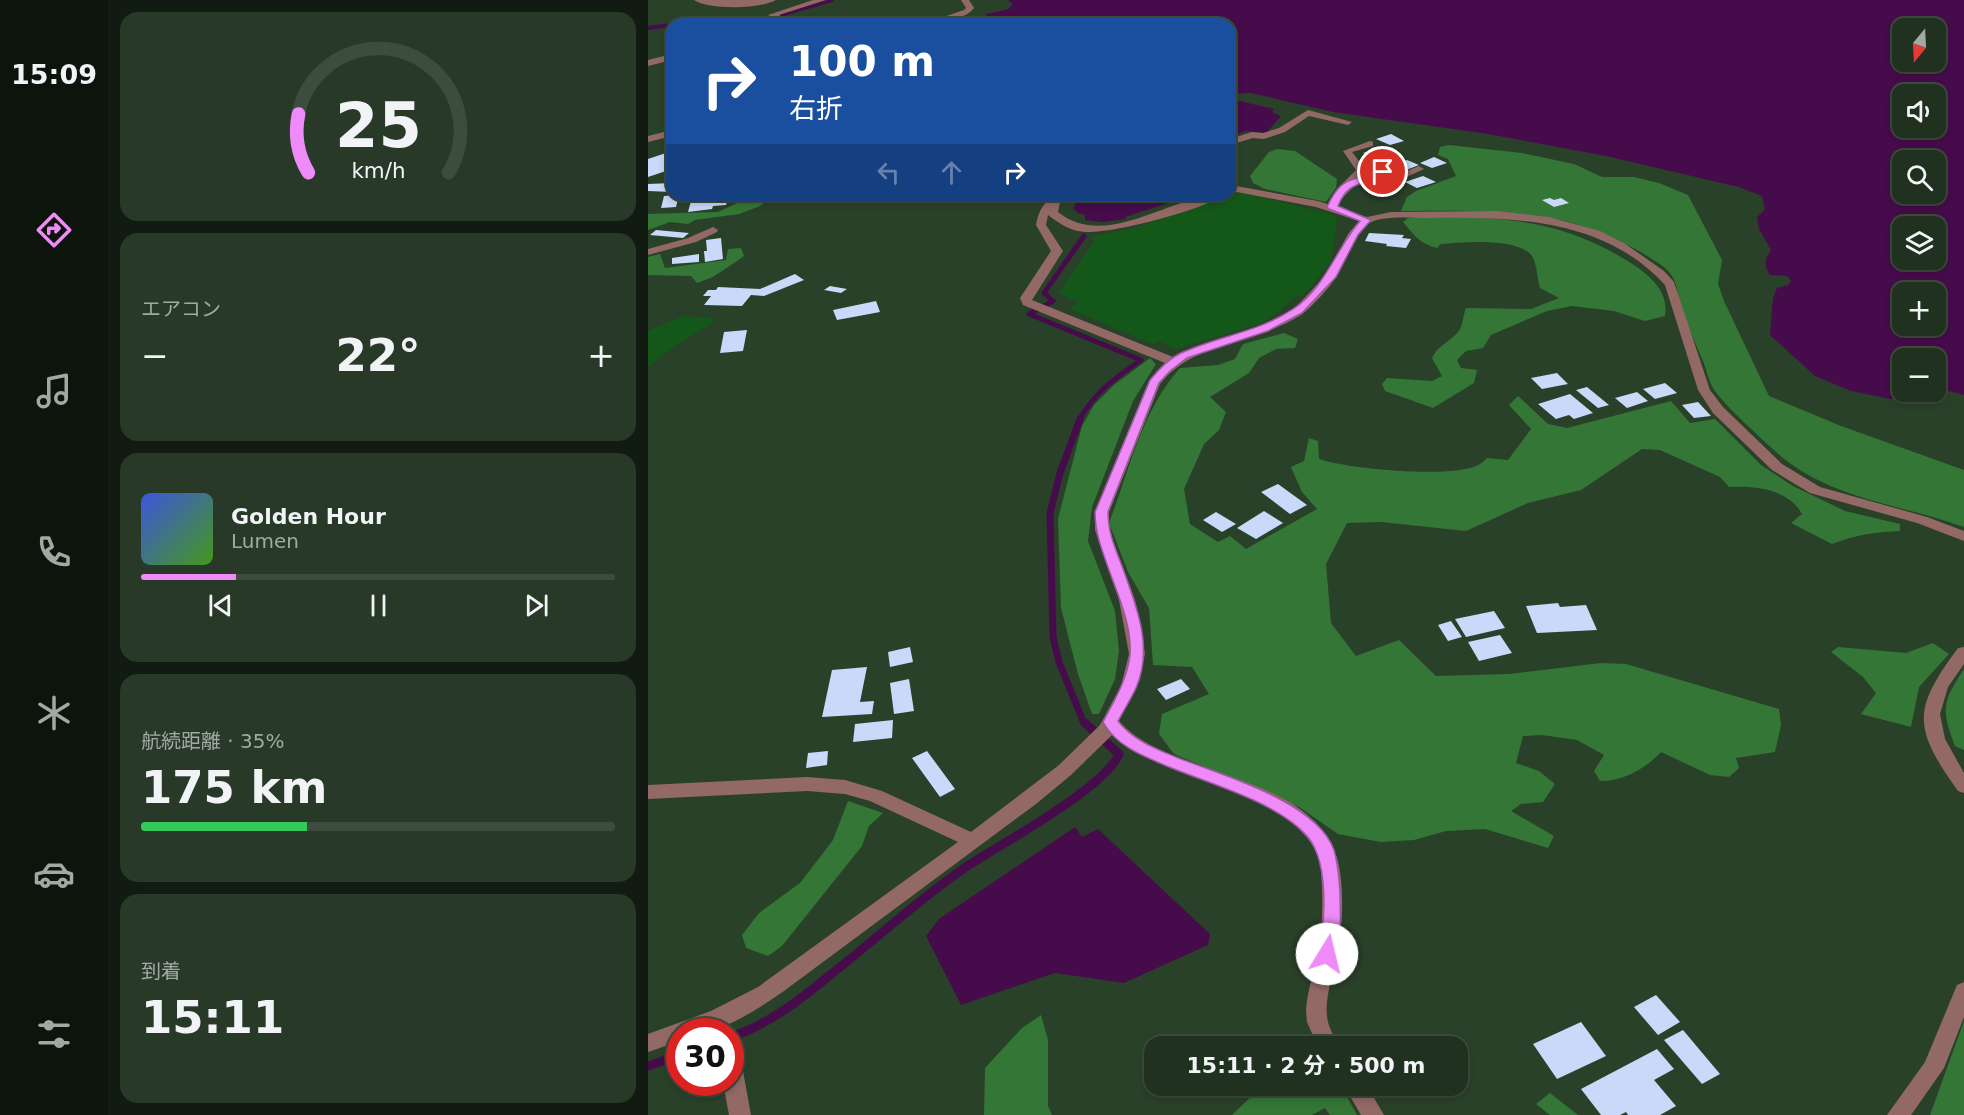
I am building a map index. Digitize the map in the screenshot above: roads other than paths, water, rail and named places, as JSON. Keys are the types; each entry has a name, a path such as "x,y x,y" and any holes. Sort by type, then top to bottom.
{"street":[{"path":"698,0 748,3 772,0"},
{"path":"778,18 772,15 822,0"},
{"path":"648,63 666,58"},
{"path":"648,139 666,134"},
{"path":"1236,188 1332,207 1366,220 1391,215 1513,215 1569,224 1620,245 1644,260 1670,284 1704,390 1718,410 1777,467 1815,490 1922,520 1964,536"},
{"path":"1053,201 1044,210 1041,225 1057,251 1026,298 1032,305 1048,312 1173,362"},
{"path":"1055,201 1052,213 1059,222 1091,230 1117,227 1197,201"},
{"path":"732,1018 971,840 1030,799 1092,744 1108,725 1129,686 1137,654 1135,630 1127,600 1102,530 1102,512 1154,382 1173,362 1210,346 1279,323 1299,311 1332,275 1353,234 1366,220"},
{"path":"648,252 692,240 713,230"},
{"path":"1964,652 1939,688 1932,721 1936,743 1964,786"},
{"path":"1108,725 1144,750 1282,806 1312,831 1325,850 1331,876 1332,922 1314,1007 1321,1036"},
{"path":"648,792 807,784 845,787 876,796 948,832 971,840"},
{"path":"1898,1115 1933,1068 1964,991"},
{"path":"648,1043 666,1037"},
{"path":"737,1096 740,1115"},
{"path":"1361,1096 1373,1115"}],"lane":[{"path":"948,18 968,12 970,8 965,0"},
{"path":"1236,140 1252,135 1264,136 1282,130 1308,113 1348,122"},
{"path":"1332,207 1338,194 1361,170 1347,151 1370,144"},
{"path":"1347,184 1368,179 1383,172 1400,177 1419,169"}],"waterway":[{"path":"780,15 832,0"},
{"path":"648,28 666,26"},
{"path":"1079,420 1099,393 1141,360 1029,314 1053,301 1044,293 1084,236"},
{"path":"1080,419 1060,473 1050,513 1053,637 1059,662 1083,721 1087,724"},
{"path":"744,1032 770,1019 795,1002 949,879 1050,815 1094,783 1110,768 1119,754 1085,723"},
{"path":"648,1066 666,1060"}]}
